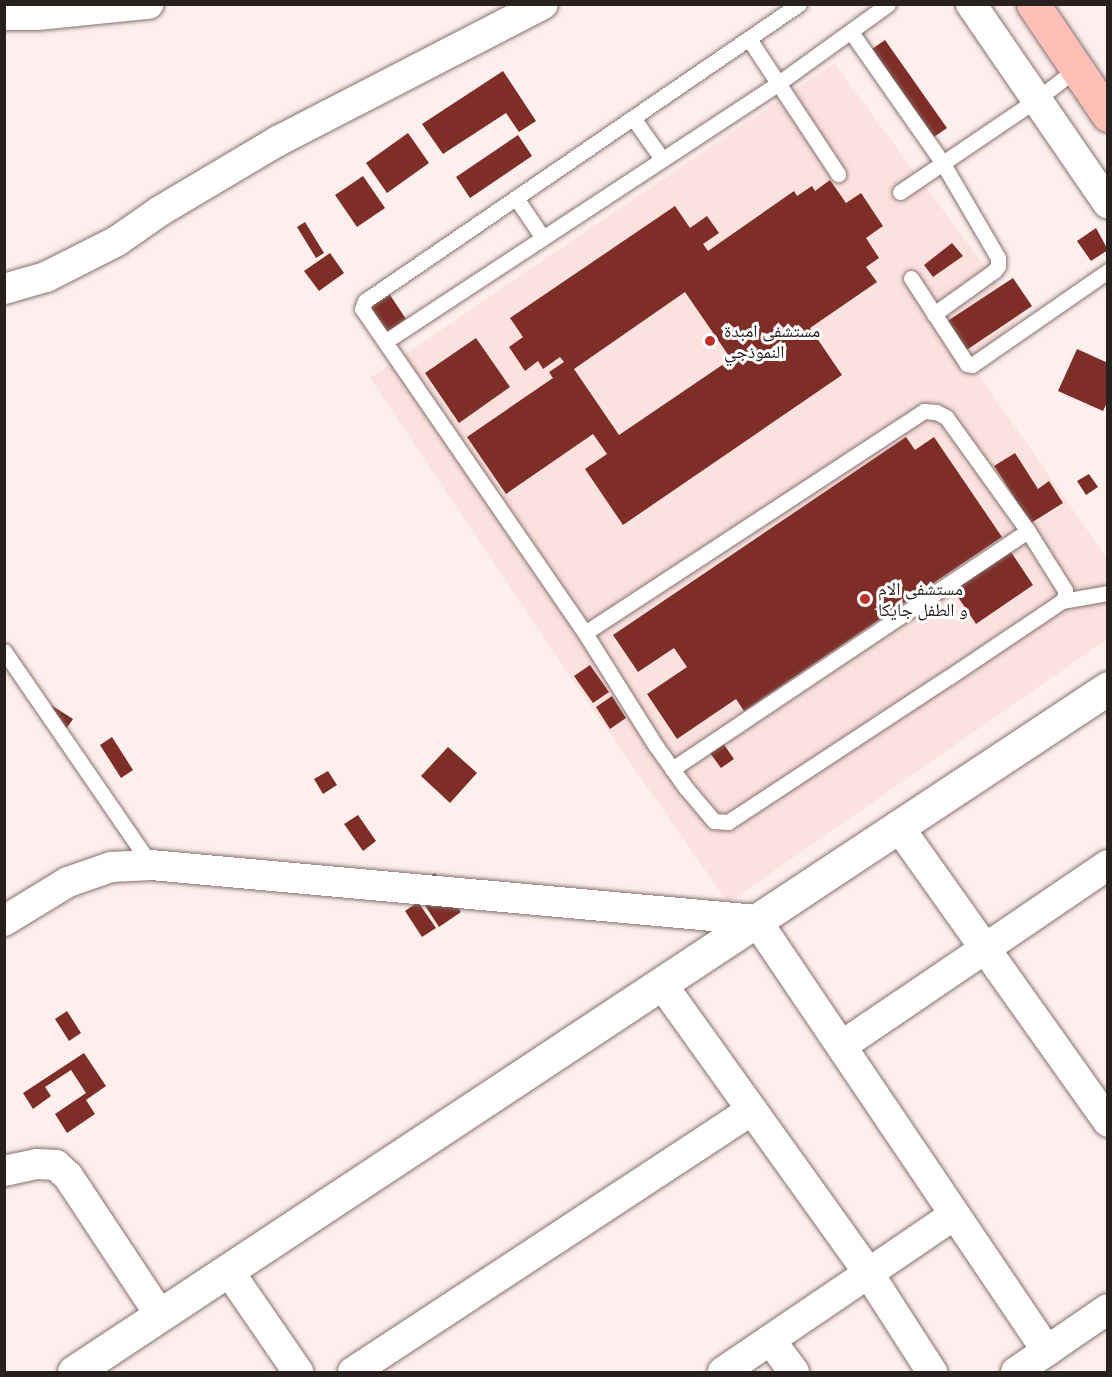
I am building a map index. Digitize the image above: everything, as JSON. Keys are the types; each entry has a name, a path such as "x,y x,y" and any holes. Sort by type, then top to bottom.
{"highway":[{"path":"1033,4 1107,115"}],"street":[{"path":"4,15 37,15 148,4"},
{"path":"4,289 46,278 117,241 160,211 278,141 543,4"},
{"path":"971,4 1107,203"},
{"path":"83,1370 160,1315 1107,688"},
{"path":"898,826 1105,1113"},
{"path":"4,921 68,882 111,867 151,865 756,920 843,1045 954,1215 1047,1351"},
{"path":"843,1045 1107,865"},
{"path":"661,983 868,1274 932,1372"},
{"path":"353,1372 752,1110"},
{"path":"4,1171 37,1164 56,1165 160,1315"},
{"path":"723,1372 954,1215"},
{"path":"228,1270 298,1372"},
{"path":"1017,1372 1107,1309"},
{"path":"770,1340 794,1372"}],"lane":[{"path":"799,4 362,304 362,309 386,341 520,542 585,633 672,769 714,821 728,822 1062,601 1107,592"},
{"path":"386,341 780,82 888,4"},
{"path":"851,32 942,162 998,258 998,266 934,314"},
{"path":"749,39 780,82 838,174"},
{"path":"900,192 1036,100 1076,69"},
{"path":"633,118 662,159"},
{"path":"516,198 543,237"},
{"path":"911,278 967,364 972,365 1107,271"},
{"path":"585,633 924,411 936,412 946,417 1028,531 1065,590 1062,601"},
{"path":"672,769 1028,531"},
{"path":"4,651 151,865"}],"shaded area":[{"path":"834,63 1022,317 970,362 1107,559 1107,639 728,903 551,649 370,378"}],"building":[{"path":"885,40 947,128 934,137 872,49"},
{"path":"503,71 536,121 519,132 506,113 443,154 422,124"},
{"path":"408,133 429,163 387,193 366,163"},
{"path":"518,135 532,156 470,198 456,177"},
{"path":"363,176 385,208 357,227 335,195"},
{"path":"830,180 846,203 861,193 883,226 866,238 879,258 866,267 877,282 810,328 842,375 623,525 585,469 607,454 593,434 506,494 467,437 553,378 549,372 564,362 560,357 543,369 538,361 525,371 509,347 523,337 510,318 675,206 690,228 707,216 719,233 703,244 708,251 794,191 797,196 812,186 815,191","holes":["685,292 731,359 619,435 574,369"]},
{"path":"305,222 324,253 316,258 297,227"},
{"path":"1096,228 1108,250 1091,261 1077,241"},
{"path":"952,243 963,256 933,277 924,265"},
{"path":"330,253 344,273 319,291 304,271"},
{"path":"1013,278 1032,306 965,351 946,322"},
{"path":"388,292 406,319 378,338 360,311"},
{"path":"476,338 510,387 459,423 425,373"},
{"path":"1077,349 1108,363 1108,401 1103,411 1058,391"},
{"path":"906,437 915,450 934,437 1002,537 744,711 736,699 677,739 647,694 687,667 674,648 638,672 613,635"},
{"path":"1015,453 1038,489 1049,481 1063,503 1031,523 994,466"},
{"path":"1089,474 1098,487 1086,495 1077,481"},
{"path":"1007,546 1033,585 976,624 950,585"},
{"path":"590,665 609,692 593,703 574,676"},
{"path":"612,696 626,718 610,729 596,707"},
{"path":"51,705 73,719 64,732 42,717"},
{"path":"112,737 133,770 121,778 100,745"},
{"path":"720,739 734,759 721,768 707,749"},
{"path":"448,747 477,773 450,803 421,776"},
{"path":"328,771 337,785 323,794 314,779"},
{"path":"358,815 376,841 363,851 344,824"},
{"path":"435,873 461,912 439,927 413,887"},
{"path":"418,902 436,928 422,937 405,911"},
{"path":"67,1011 81,1033 69,1041 55,1019"},
{"path":"84,1053 106,1086 86,1100 95,1114 67,1133 55,1114 86,1093 71,1070 45,1087 51,1096 33,1109 23,1093"}],"place":[{"name":"مستشفى امبدة النموذجي","path":"710,341"},
{"name":"مستشفى الام و الطفل جايكا","path":"865,599"}]}
